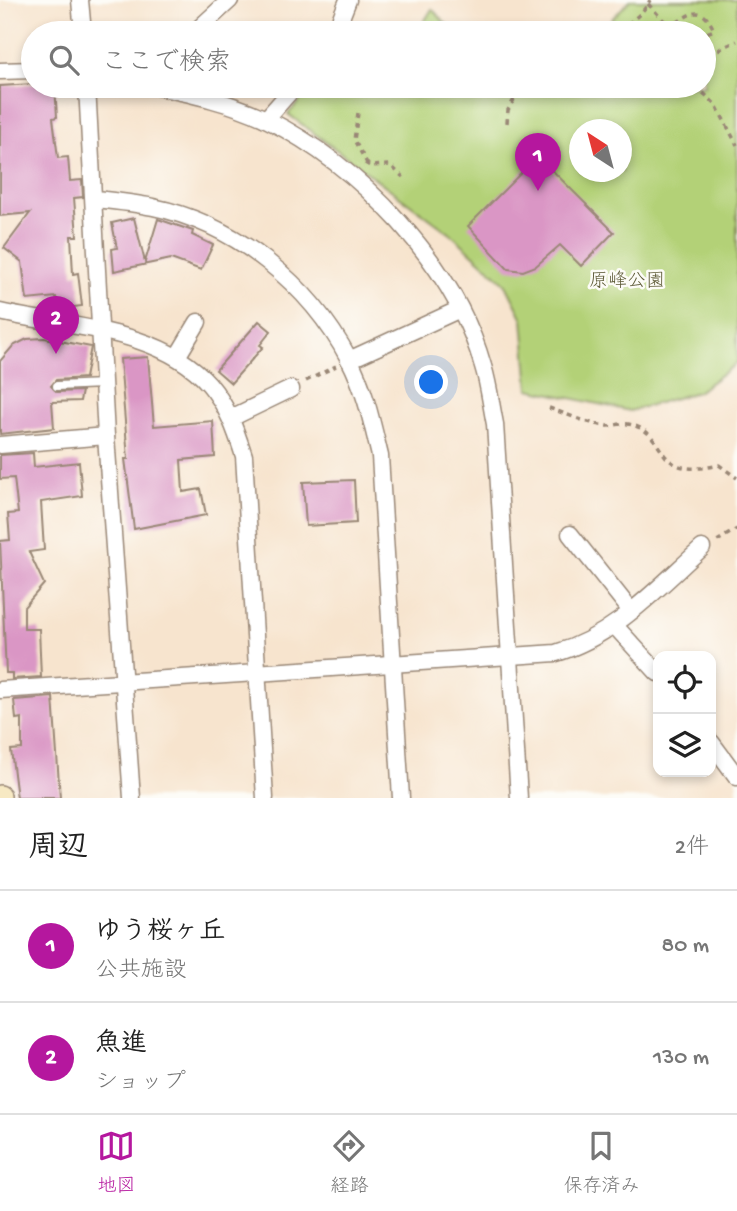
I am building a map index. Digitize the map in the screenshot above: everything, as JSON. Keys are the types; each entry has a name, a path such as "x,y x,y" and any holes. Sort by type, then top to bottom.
{"street":[{"path":"80,0 82,21"},
{"path":"207,21 230,0"},
{"path":"340,21 348,0"},
{"path":"0,71 21,70"},
{"path":"88,98 106,436 132,798"},
{"path":"211,98 266,119 337,162 389,210 427,257 460,309 483,365 495,424 519,798"},
{"path":"266,119 284,98"},
{"path":"95,199 154,207 205,223 263,257 319,312 349,360 367,402 380,456 401,798"},
{"path":"349,360 460,309"},
{"path":"0,312 101,331 177,357 209,384 231,418 244,456 265,798"},
{"path":"177,357 198,322"},
{"path":"231,418 291,388"},
{"path":"0,445 106,436"},
{"path":"570,534 631,611"},
{"path":"0,690 556,653 584,645 615,626 702,548"},
{"path":"615,626 653,668"},
{"path":"716,749 737,778"}],"lane":[{"path":"57,386 104,384"}],"path":[{"path":"630,21 649,2 665,21"},
{"path":"679,21 692,13 701,12 710,21"},
{"path":"716,51 737,41"},
{"path":"507,122 508,110 515,98"},
{"path":"709,98 716,105 737,145"},
{"path":"358,113 354,140 370,166"},
{"path":"359,158 370,166 390,165 403,177"},
{"path":"291,388 349,360"},
{"path":"549,408 606,426 628,424 645,431 679,468 693,470 719,465 737,478"},
{"path":"726,538 737,529"}],"green space":[{"name":"原峰公園","path":"630,0 737,0 737,363 697,392 630,411 529,389 523,319 505,283 452,235 288,114 302,98 716,98 716,21 610,21"},
{"path":"432,9 444,21 424,21"}],"building":[{"path":"21,85 21,98 56,98 57,117 53,118 58,158 68,157 70,181 82,180 83,197 74,198 77,236 71,236 73,274 78,273 82,306 58,309 56,297 27,300 22,262 4,248 30,213 0,216 0,86"},
{"path":"538,156 614,232 581,266 560,245 536,266 523,271 508,269 468,226"},
{"path":"134,218 145,262 158,219 193,231 192,235 213,245 201,270 171,259 114,271 112,249 117,248 112,223"},
{"path":"259,321 271,331 260,345 263,347 231,383 216,370"},
{"path":"44,338 91,347 85,378 56,380 51,386 57,392 82,391 80,401 52,402 54,428 0,434 0,361 13,346 27,339"},
{"path":"148,357 154,426 213,421 215,457 181,460 183,492 201,489 206,515 134,529 125,459 128,459 120,359"},
{"path":"33,453 34,467 79,462 82,496 41,502 44,550 29,552 44,584 24,607 24,629 39,629 41,677 12,679 12,673 6,673 0,541 10,540 8,514 18,513 14,478 0,479 0,455"},
{"path":"354,480 356,523 306,526 303,482"},
{"path":"53,697 60,798 17,798 11,750 22,749 22,718 16,719 14,700"}],"place":[{"name":"ゆう桜ヶ丘","path":"538,191"},
{"name":"魚進","path":"56,354"}]}
